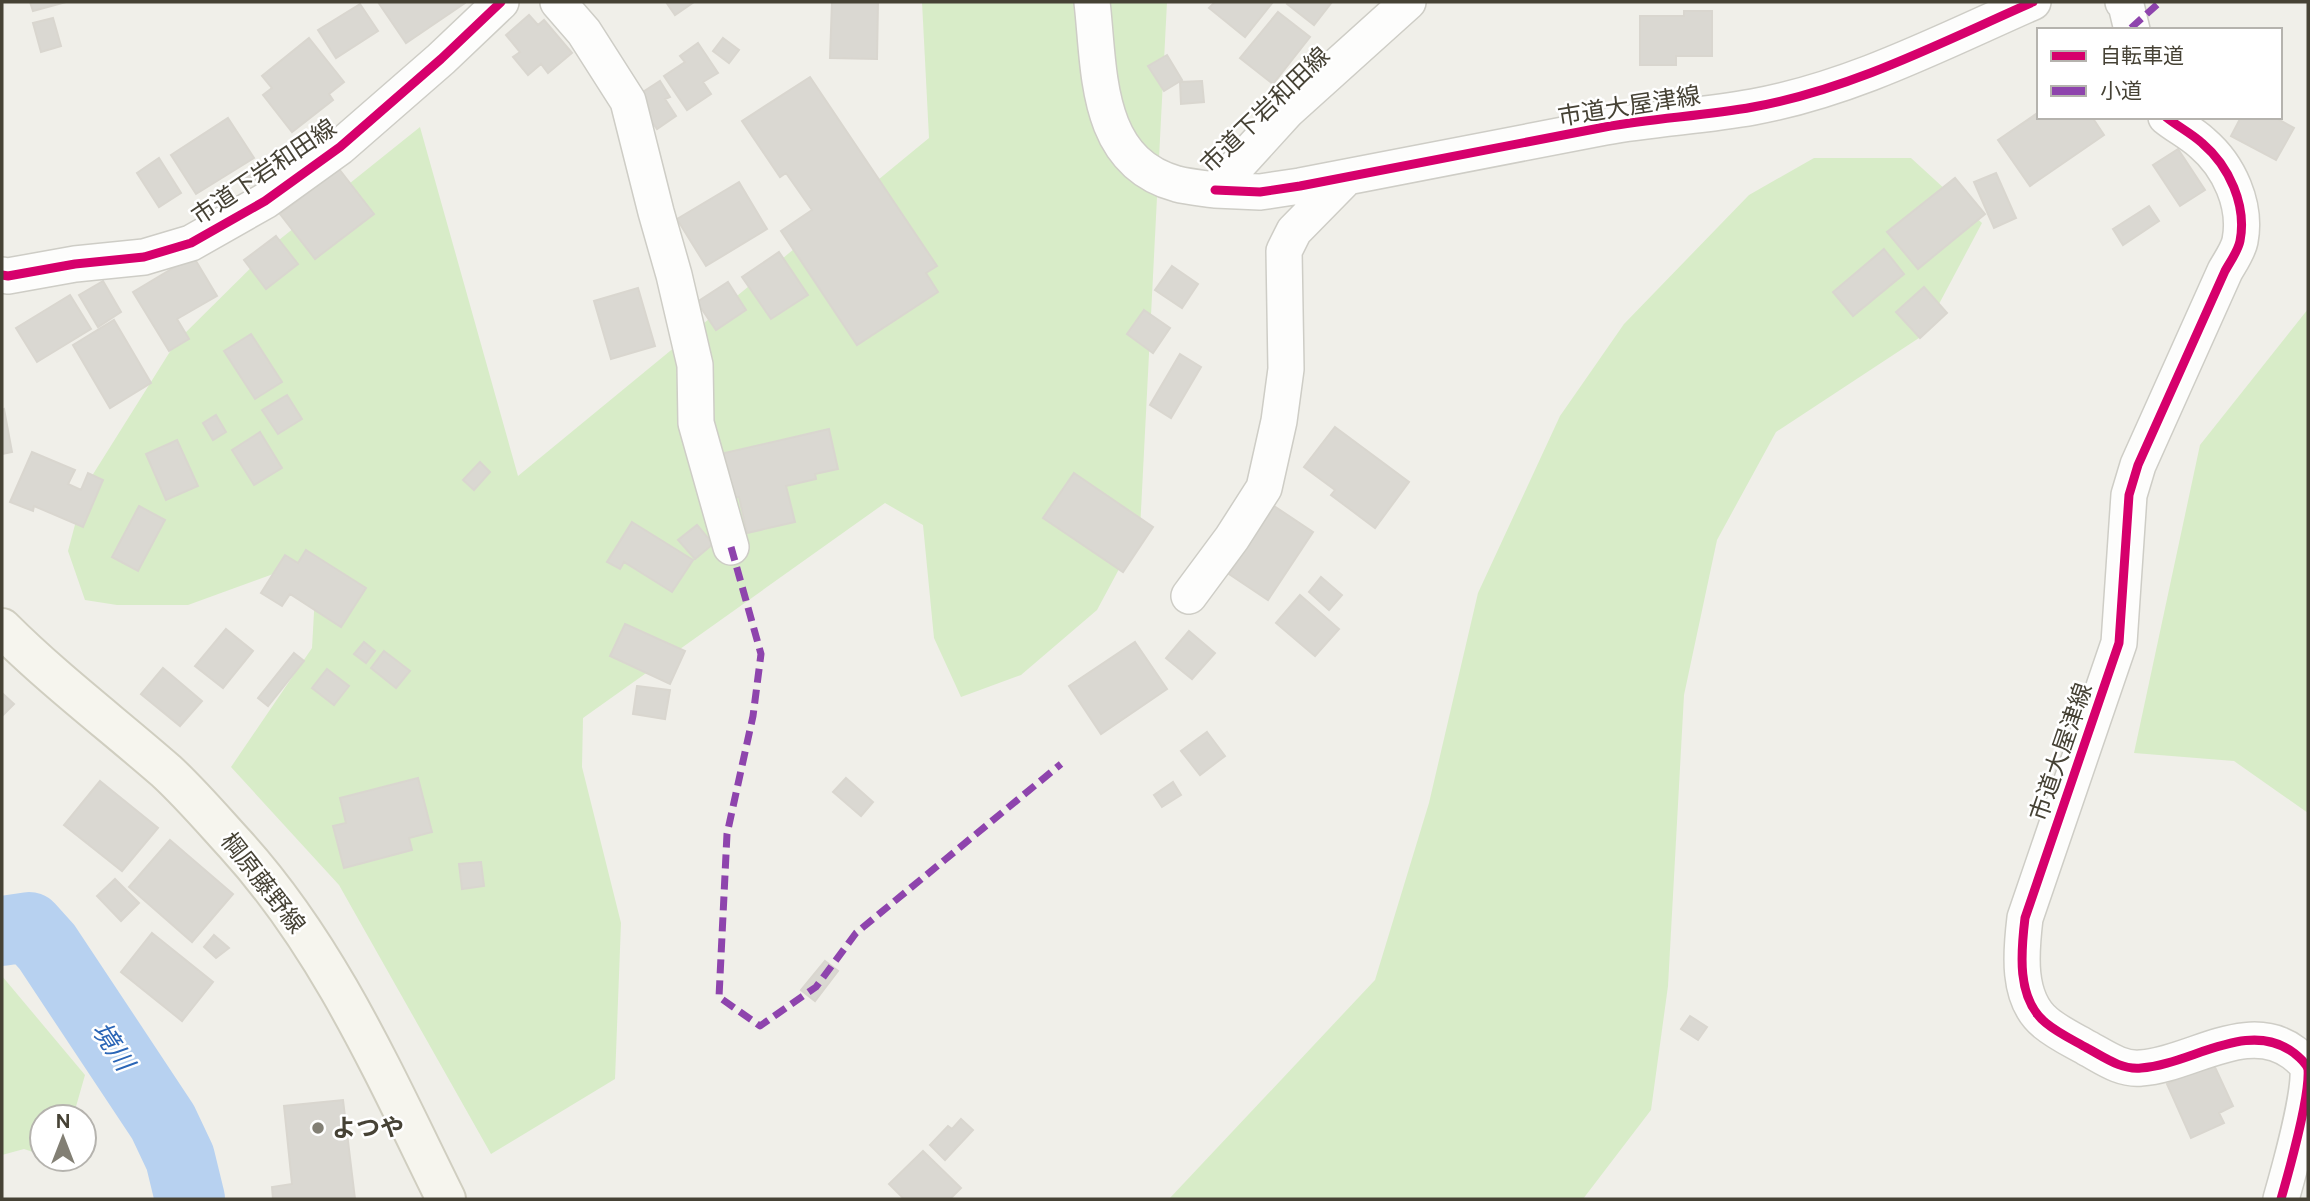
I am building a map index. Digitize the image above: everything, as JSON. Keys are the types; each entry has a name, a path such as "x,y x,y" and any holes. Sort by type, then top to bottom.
{"main road":[{"name":"棡原藤野線","path":"2,628 168,773 237,846 289,912 356,1017 446,1199"}],"street":[{"name":"市道下岩和田線","path":"2,275 144,257 191,243 265,201 340,147 441,59 501,2"},
{"path":"558,2 584,32 628,101 695,365 696,423 731,547"},
{"name":"市道下岩和田線","path":"1092,2 1104,106 1112,132 1129,157 1146,169 1175,184 1215,190 1287,111 1408,2"},
{"name":"市道大屋津線","path":"1215,190 1260,192 1651,119 1754,107 1871,73 1936,47 2033,2"},
{"path":"2123,2 2132,28"},
{"name":"市道大屋津線","path":"2169,119 2201,142 2222,163 2239,203 2240,243 2143,454 2129,495 2119,643 2025,918 2022,945 2024,973 2026,992 2035,1011 2045,1023 2116,1064 2138,1069 2165,1066 2236,1042 2261,1041 2286,1046 2300,1057 2308,1068 2305,1112 2281,1199"},
{"path":"1189,596 1232,538 1264,488 1279,421 1286,369 1284,251 1294,230 1347,177"}],"green space":[{"path":"922,2 1167,2 1140,530 1097,610 1021,675 961,697 934,638 923,525 885,503 583,718 582,767 621,923 615,1079 491,1154 339,885 231,767 312,648 317,558 188,605 117,605 85,600 68,551 85,487 176,342 279,240 420,127 518,476 929,138"},
{"path":"1814,158 1911,158 1982,223 1922,336 1776,432 1717,540 1684,695 1668,986 1651,1110 1583,1199 1169,1199 1375,980 1429,803 1478,593 1560,416 1624,324 1749,195"},
{"path":"2308,309 2308,813 2234,761 2134,753 2200,445"},
{"path":"2,976 85,1075 77,1103 28,1103 28,1150 2,1155"}],"building":[{"path":"30,2 66,2 33,11"},
{"path":"378,2 465,2 465,3 406,43"},
{"path":"666,2 694,2 675,15"},
{"path":"832,2 878,2 877,59 830,58"},
{"path":"1215,2 1273,2 1245,37 1209,8"},
{"path":"1332,2 1314,25 1287,4"},
{"path":"360,4 378,31 336,58 318,30"},
{"path":"1684,11 1712,11 1712,56 1676,56 1676,65 1640,65 1640,16 1684,16"},
{"path":"1278,12 1310,37 1273,84 1240,58"},
{"path":"529,15 538,25 544,20 572,53 548,73 541,64 528,75 513,57 520,52 506,35"},
{"path":"53,18 61,46 41,52 33,23"},
{"path":"309,38 344,82 329,94 333,100 292,132 263,95 272,88 262,76"},
{"path":"723,38 739,50 729,63 713,51"},
{"path":"698,43 718,73 703,82 711,94 687,110 664,76 685,62 680,56"},
{"path":"1167,55 1182,80 1164,91 1148,66"},
{"path":"810,77 937,266 926,273 938,292 857,345 781,231 812,210 786,173 780,177 742,121"},
{"path":"660,81 670,97 665,99 676,116 657,129 635,97"},
{"path":"1202,81 1204,102 1181,104 1180,82"},
{"path":"2037,113 2037,119 2093,119 2104,135 2030,186 1998,140"},
{"path":"228,118 254,158 196,194 171,155"},
{"path":"2240,119 2278,119 2294,128 2276,160 2231,136"},
{"path":"2178,149 2205,190 2180,206 2153,165"},
{"path":"159,158 181,193 159,207 137,173"},
{"path":"255,165 262,175 248,185 241,174"},
{"path":"339,169 374,214 315,259 280,214"},
{"path":"1996,173 2016,218 1994,228 1974,182"},
{"path":"1955,178 1985,214 1918,269 1887,232"},
{"path":"739,182 767,229 706,266 677,219"},
{"path":"2149,206 2159,221 2123,245 2113,229"},
{"path":"276,236 298,264 266,289 244,260"},
{"path":"1884,249 1904,274 1853,316 1833,292"},
{"path":"779,252 808,295 771,319 742,277"},
{"path":"193,256 217,296 177,319 189,339 169,351 133,292"},
{"path":"1172,266 1198,284 1182,308 1155,290"},
{"path":"103,281 121,312 98,327 79,295"},
{"path":"728,282 746,310 716,330 697,302"},
{"path":"1924,287 1947,313 1920,338 1896,312"},
{"path":"638,288 655,346 611,359 594,301"},
{"path":"70,295 91,329 37,362 16,328"},
{"path":"1144,310 1170,328 1153,353 1127,334"},
{"path":"114,320 151,383 110,408 73,345"},
{"path":"251,334 282,382 255,399 224,351"},
{"path":"1180,354 1201,367 1171,418 1150,405"},
{"path":"287,395 302,419 278,434 262,410"},
{"path":"4,409 12,452 2,454 2,410"},
{"path":"216,415 226,432 213,440 203,423"},
{"path":"1335,427 1409,482 1375,528 1331,495 1335,490 1304,467"},
{"path":"829,429 838,469 815,474 816,479 786,486 795,522 747,533 739,497 726,500 716,455"},
{"path":"260,432 282,468 254,485 232,450"},
{"path":"177,440 198,486 166,500 146,454"},
{"path":"32,452 75,470 68,484 81,490 88,473 103,480 83,527 34,506 33,511 10,502"},
{"path":"480,462 490,472 474,490 463,480"},
{"path":"1074,473 1153,527 1123,572 1043,518"},
{"path":"139,506 165,520 138,571 112,557"},
{"path":"1274,506 1313,532 1268,600 1229,574"},
{"path":"632,522 693,560 672,592 624,562 620,569 607,562"},
{"path":"697,525 713,544 695,559 678,540"},
{"path":"306,550 366,588 341,627 290,594 282,606 261,593 285,555 298,563"},
{"path":"1321,577 1342,595 1329,610 1309,592"},
{"path":"1300,595 1339,629 1315,656 1276,623"},
{"path":"625,624 685,651 670,684 610,656"},
{"path":"226,629 253,651 223,688 195,666"},
{"path":"1189,631 1215,653 1192,679 1166,658"},
{"path":"364,642 375,651 366,663 354,654"},
{"path":"1135,642 1167,689 1101,734 1069,686"},
{"path":"384,651 410,671 396,688 371,668"},
{"path":"294,653 304,661 268,706 258,698"},
{"path":"163,668 202,701 180,726 141,694"},
{"path":"327,669 349,686 334,705 312,688"},
{"path":"637,686 670,690 665,719 633,714"},
{"path":"2,693 14,704 2,716"},
{"path":"1207,732 1225,756 1200,775 1181,751"},
{"path":"418,778 432,832 409,838 412,850 344,868 333,826 346,823 340,798"},
{"path":"846,778 873,802 861,816 833,792"},
{"path":"100,781 158,828 122,871 64,825"},
{"path":"1173,782 1181,795 1162,807 1154,795"},
{"path":"170,840 233,894 192,942 129,887"},
{"path":"481,862 484,886 462,889 459,864"},
{"path":"115,879 139,903 121,921 97,896"},
{"path":"152,933 213,982 182,1021 121,972"},
{"path":"214,935 229,948 216,958 204,947"},
{"path":"825,961 838,971 815,1001 801,990"},
{"path":"1690,1016 1707,1027 1698,1040 1681,1029"},
{"path":"2213,1063 2233,1106 2219,1113 2224,1123 2191,1138 2167,1084"},
{"path":"343,1100 355,1199 273,1199 272,1187 292,1184 284,1106"},
{"path":"961,1119 973,1130 945,1160 930,1145 948,1126 952,1129"},
{"path":"923,1151 961,1188 950,1199 904,1199 889,1184"}],"waterway":[{"name":"境川","path":"2,931 29,927 47,947 163,1122 180,1158 190,1199"}],"marked path":[{"path":"2131,28 2160,2"},
{"path":"731,547 761,654 753,716 727,834 719,997 760,1026 816,987 856,933 1061,764"}],"cycle path":[{"path":"2,275 144,257 191,243 265,201 340,147 441,59 501,2"},
{"path":"1215,190 1260,192 1300,186 1605,127 1735,110 1790,99 1826,89 1896,63 2033,2"},
{"path":"2169,119 2212,152 2228,175 2241,214 2240,241 2138,465 2129,495 2119,643 2025,918 2023,974 2030,1001 2036,1013 2046,1023 2120,1065 2134,1068 2160,1065 2219,1046 2258,1040 2276,1043 2298,1056 2308,1069 2308,1081 2281,1199"}],"place":[{"name":"よつや","path":"318,1128"}]}
